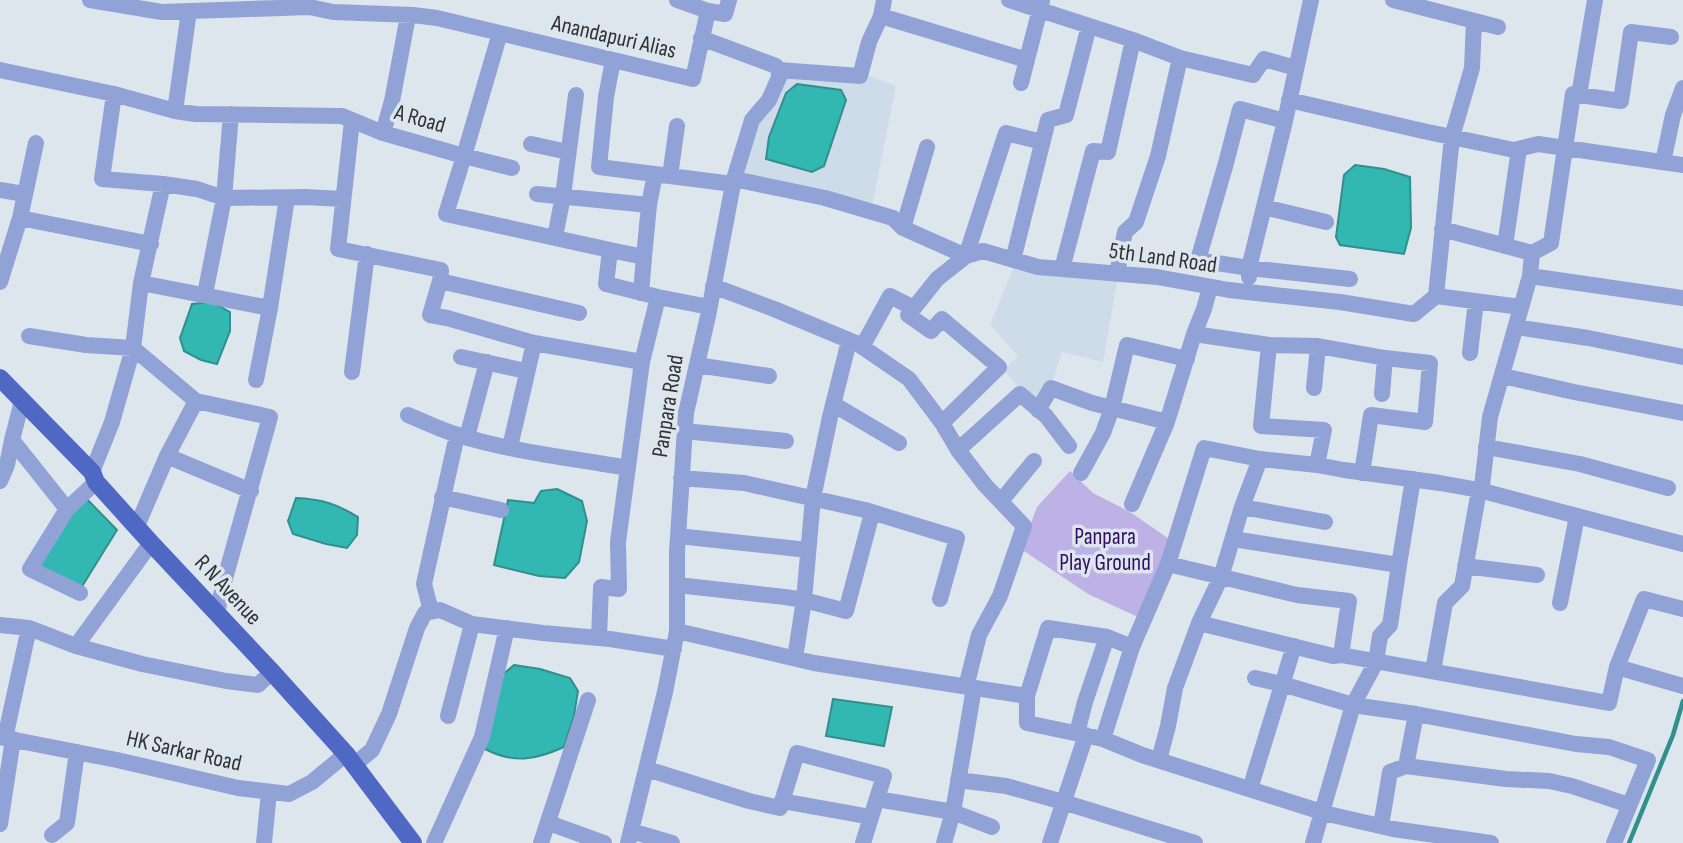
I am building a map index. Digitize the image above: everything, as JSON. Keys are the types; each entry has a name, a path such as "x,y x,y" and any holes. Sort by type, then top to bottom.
{"main road":[{"name":"R N Avenue","path":"0,378 94,477 151,544 350,759 413,843"}],"street":[{"name":"Anandapuri Alias","path":"90,0 115,2 162,12 310,3 333,12 438,18 693,79 708,11"},
{"path":"677,0 725,14 729,0"},
{"path":"1009,0 1042,4 1089,26 1180,58 1253,75 1264,59 1296,68"},
{"path":"1249,293 1249,268 1311,0"},
{"path":"1393,0 1498,27"},
{"path":"1580,95 1595,0"},
{"path":"1021,83 1042,4"},
{"path":"701,38 776,66 779,70 860,76 869,41 882,8 1027,60"},
{"path":"175,111 189,11"},
{"path":"383,133 392,101 408,16"},
{"path":"1474,21 1472,68 1452,137 1436,296 1521,307"},
{"path":"1013,260 1048,120 1066,115 1089,26"},
{"path":"1443,229 1532,253 1551,243 1573,94 1621,101 1631,32 1671,37"},
{"path":"500,33 464,156 512,168"},
{"path":"1062,269 1093,151 1108,152 1133,40"},
{"path":"1117,273 1125,232 1136,222 1158,156 1180,58"},
{"name":"5th Land Road","path":"613,60 606,97 599,167 733,181 825,198 893,218 903,228 966,256 983,251 1038,267 1157,277 1249,293 1340,302 1414,314 1436,296"},
{"name":"A Road","path":"0,70 195,114 342,116 383,133 464,156 446,214 643,257"},
{"name":"Panpara Road","path":"630,837 666,692 677,631 678,536 686,413 733,181 752,120 769,100 780,75 779,70"},
{"path":"1663,162 1673,115 1683,88"},
{"path":"114,94 102,179 197,189 224,198 344,199"},
{"path":"555,237 576,95"},
{"path":"1289,100 1514,150 1538,144 1683,165"},
{"path":"1285,121 1240,109 1198,260 1350,279"},
{"path":"205,294 224,198 231,114"},
{"path":"352,121 338,249 440,270 440,281 430,315 534,343 642,362"},
{"path":"641,293 649,205 663,175 677,126"},
{"path":"942,423 999,367 942,319 931,331 908,315 937,279 966,256 1006,133 1042,142"},
{"path":"0,282 20,218 36,143"},
{"path":"531,144 568,152"},
{"path":"903,228 927,147"},
{"path":"1505,246 1519,149"},
{"path":"80,593 30,569 67,509 94,477 132,348 141,283 163,184"},
{"path":"0,190 24,194"},
{"path":"537,194 649,205"},
{"path":"256,380 288,198"},
{"path":"1264,207 1325,222"},
{"path":"20,218 151,244"},
{"path":"610,250 606,284 658,298 709,307"},
{"path":"1433,671 1446,603 1462,586 1479,490 1482,486 1490,417 1530,276 1532,253"},
{"path":"352,372 367,254"},
{"path":"1530,276 1683,299"},
{"path":"440,281 579,313"},
{"path":"141,283 270,307"},
{"path":"713,286 856,344 909,379 985,485 1024,526 1000,596 979,635 953,812 944,843"},
{"path":"1132,504 1167,422 1210,287"},
{"path":"795,658 804,600 813,498 833,404 856,344 890,296 914,308"},
{"path":"599,638 601,587 619,589 618,542 642,362 658,298"},
{"path":"1470,353 1476,301"},
{"path":"1516,327 1683,357"},
{"path":"1194,334 1269,345 1318,346 1430,363 1424,422 1371,415 1362,472"},
{"path":"29,336 86,345 132,348 196,401 270,417 217,613"},
{"path":"510,447 534,343"},
{"path":"1081,473 1103,433 1112,408 1127,345 1187,359"},
{"path":"1269,345 1261,426 1324,430 1317,465"},
{"path":"1314,388 1318,346"},
{"path":"461,357 526,371"},
{"path":"1382,394 1385,358"},
{"path":"487,362 442,497 424,584 431,611 440,610 472,624 674,649"},
{"path":"696,365 769,376"},
{"path":"1503,376 1683,413"},
{"path":"1038,410 1051,388 1092,403 1167,422"},
{"path":"958,450 1020,394 1046,416 1069,446"},
{"path":"0,481 7,465 22,401"},
{"path":"137,526 167,456 196,401"},
{"path":"833,404 899,443"},
{"path":"408,415 462,436 628,468"},
{"path":"684,431 786,441"},
{"path":"12,440 67,509"},
{"path":"1486,447 1580,464 1668,488"},
{"path":"1103,739 1132,647 1168,564 1204,448 1260,459 1479,490 1683,544"},
{"path":"167,456 251,491"},
{"path":"1159,760 1175,688 1199,623 1221,577 1260,459"},
{"path":"1001,501 1034,461"},
{"path":"681,478 744,483 865,510 957,538 940,599"},
{"path":"1313,843 1353,705 1377,662 1380,636 1390,625 1413,479"},
{"path":"442,497 501,510"},
{"path":"1242,507 1325,523"},
{"path":"677,585 804,600 846,611 872,513"},
{"path":"1560,603 1577,516"},
{"path":"678,536 808,550"},
{"path":"1233,539 1399,565"},
{"path":"76,646 151,544"},
{"path":"1168,564 1297,595 1349,601 1341,655"},
{"path":"1465,566 1537,575"},
{"path":"1199,623 1333,656 1341,655 1609,703 1618,667 1644,599 1683,609"},
{"name":"HK Sarkar Road","path":"6,738 237,788 289,794 350,759 372,750 388,715 417,628 425,613 431,611"},
{"path":"448,716 472,624"},
{"path":"0,625 29,628 76,646 142,664 226,681 258,685 272,672"},
{"path":"0,824 6,738 29,628"},
{"path":"434,843 482,737 507,628"},
{"path":"1132,647 1107,637 1048,628 1027,696 1027,723 1103,739 1322,813 1381,826 1491,843"},
{"path":"677,631 795,658 1027,696"},
{"path":"1050,843 1081,734 1085,702 1107,637"},
{"path":"1250,789 1294,646"},
{"path":"1618,667 1683,686"},
{"path":"1255,678 1353,705 1576,744 1609,747 1648,760 1614,843"},
{"path":"541,843 588,701"},
{"path":"1406,766 1416,714"},
{"path":"52,835 67,824 77,752"},
{"path":"647,769 780,808 797,753 884,776 863,843"},
{"path":"1381,826 1390,772 1406,766 1506,779 1549,780 1629,805"},
{"path":"958,780 1006,786 1195,843"},
{"path":"264,843 269,792"},
{"path":"877,799 953,812 992,827"},
{"path":"782,801 871,817"},
{"path":"549,824 604,843"},
{"path":"630,837 672,843"}],"shaded area":[{"path":"785,75 860,82 870,76 896,86 872,207 741,175 755,122"},
{"path":"1014,267 1118,276 1103,362 1062,352 1053,380 1037,402 1020,389 1004,370 1018,356 990,325"}],"green space":[{"name":"Panpara Play Ground","path":"1070,471 1093,493 1130,512 1172,541 1140,618 1088,594 1021,549 1037,507"}],"water":[{"path":"797,84 841,90 846,100 824,166 812,172 766,159 769,137 786,93"},
{"path":"1355,165 1384,169 1410,177 1411,228 1404,254 1340,245 1336,237 1344,175"},
{"path":"212,302 230,312 230,331 217,364 201,360 184,351 180,338 192,304"},
{"path":"557,489 582,501 587,521 579,562 565,578 539,576 494,565 508,500 534,503 541,491"},
{"path":"81,493 117,530 81,588 35,572"},
{"path":"296,498 328,503 358,517 357,535 347,548 293,534 288,521"},
{"path":"514,665 570,678 578,691 574,716 564,747 544,755 524,758 506,757 485,749 484,742 501,676"},
{"path":"833,699 892,707 884,746 826,736"}],"waterway":[{"path":"1629,843 1673,735 1683,701"}]}
